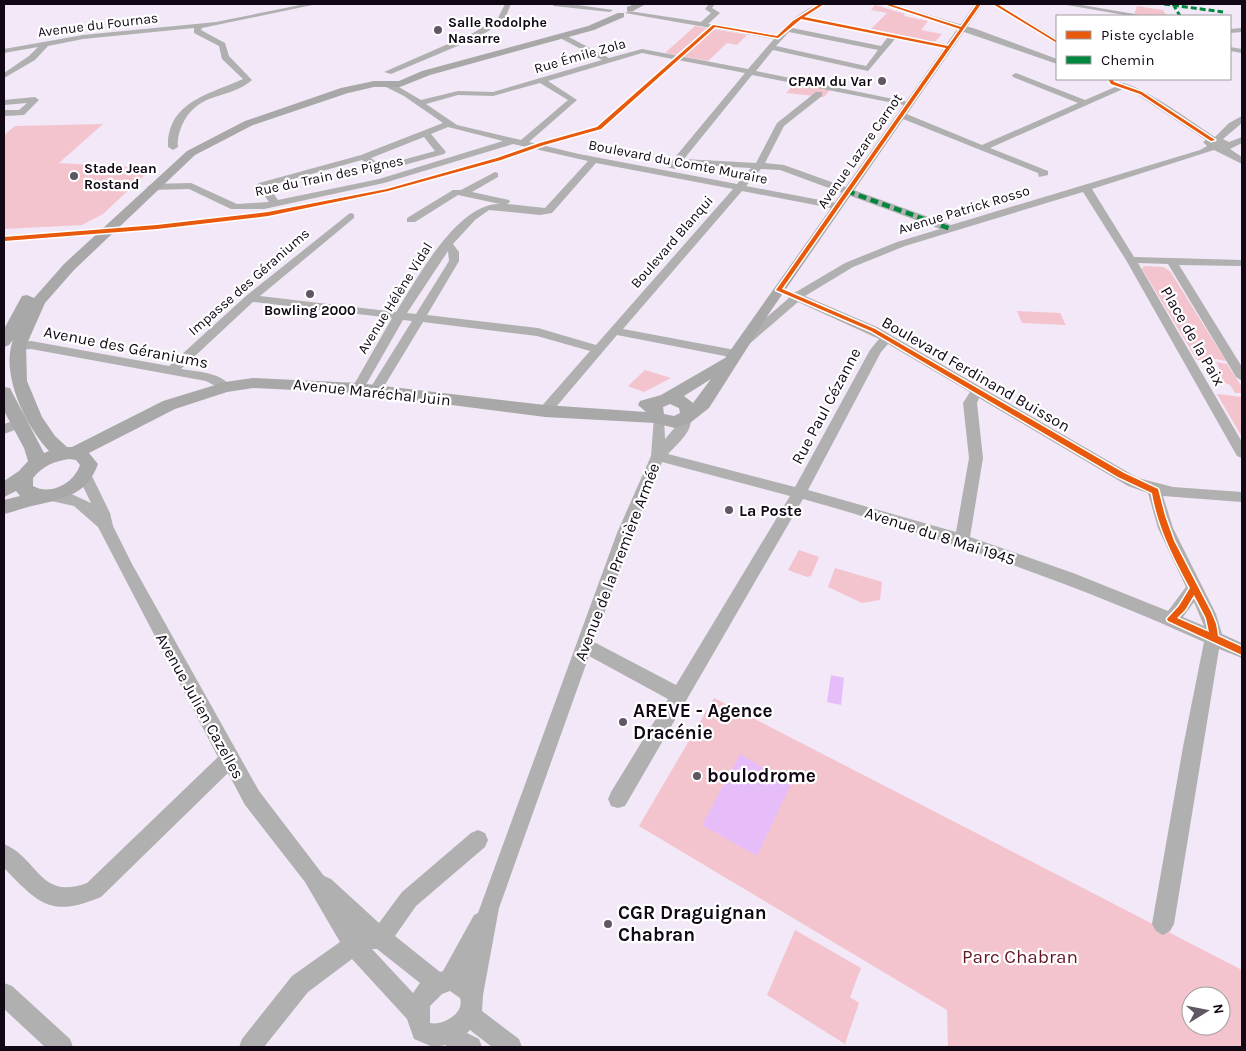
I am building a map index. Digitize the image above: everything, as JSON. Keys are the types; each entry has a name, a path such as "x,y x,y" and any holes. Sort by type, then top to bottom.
{"main road":[{"path":"78,462 49,440 27,404 11,344 14,320 34,290 105,220 175,156 228,126 384,79 401,72 435,66 559,33 602,20 621,10 642,4"},
{"name":"Avenue Lazare Carnot","path":"686,417 703,404 736,352 836,206 979,4"},
{"path":"11,344 48,290 152,187 191,153 234,129 346,90 384,79 407,81 563,36 605,23 621,10"},
{"path":"401,72 409,74 407,81"},
{"name":"Avenue Lazare Carnot","path":"661,409 736,352"},
{"name":"Avenue Maréchal Juin","path":"78,462 145,417 170,405 225,387 253,383 358,388 545,411 604,416 661,409 674,422 686,417"},
{"path":"4,392 11,426 33,449 31,470 23,486 25,490 46,496"},
{"path":"661,409 684,403 689,411 686,417"},
{"path":"4,490 31,470 78,462"},
{"path":"4,507 67,490 78,462"}],"street":[{"name":"Avenue du Fournas","path":"4,51 84,37 199,26 249,18 314,4"},
{"path":"384,79 476,35 501,19 508,4"},
{"path":"554,4 621,10 778,37"},
{"path":"703,24 716,12 708,8 712,4"},
{"path":"666,174 778,37 822,4"},
{"path":"886,4 918,13 1056,62"},
{"path":"913,4 924,7 918,13"},
{"path":"995,4 1056,41"},
{"path":"1064,4 1136,15"},
{"path":"1130,14 1134,4"},
{"path":"249,18 253,5"},
{"path":"802,18 948,47"},
{"path":"173,146 172,139 176,129 189,106 206,95 248,80 225,57 222,45 197,31 199,26"},
{"path":"787,29 883,49"},
{"path":"1045,35 1056,35"},
{"path":"563,36 607,60"},
{"path":"770,47 868,70 893,36"},
{"path":"4,76 32,58 45,44"},
{"name":"Rue Émile Zola","path":"418,103 458,93 493,94 642,51 909,103"},
{"path":"1016,75 1085,103"},
{"name":"Boulevard du Comte Muraire","path":"384,79 448,124 522,144 594,160 836,206"},
{"path":"522,144 573,100 541,80"},
{"path":"1109,80 1112,83 1121,82 1141,93 1214,142 1226,147 1242,161"},
{"path":"407,81 407,94"},
{"path":"982,148 1120,88 1121,82"},
{"name":"Boulevard Blanqui","path":"545,411 759,165 780,125 819,94"},
{"path":"4,102 35,100 22,113 4,114"},
{"path":"901,115 1042,171 1045,173 1042,175"},
{"path":"1214,142 1242,119"},
{"path":"275,204 262,185 364,157 448,124"},
{"path":"1226,147 1242,138 1231,127"},
{"path":"364,157 379,169 441,152 426,133"},
{"name":"Rue du Train des Pignes","path":"152,187 191,186 235,207 275,204 381,181 512,141"},
{"name":"Avenue Patrick Rosso","path":"736,352 796,297 849,265 901,244 1203,152 1214,142"},
{"path":"411,220 456,192 465,192 491,203 540,212 551,209 594,160"},
{"path":"677,161 781,167 951,229"},
{"path":"465,192 495,175"},
{"name":"Place de la Paix","path":"1086,188 1131,260 1242,454"},
{"path":"447,244 466,222 491,203"},
{"name":"Impasse des Géraniums","path":"170,372 250,298 350,216"},
{"name":"Avenue Hélène Vidal","path":"358,388 447,244 454,252 454,261 375,390"},
{"path":"1131,260 1242,263"},
{"name":"Place de la Paix","path":"1171,261 1242,377"},
{"name":"Boulevard Ferdinand Buisson","path":"779,290 887,338 1127,478 1155,491 1242,497"},
{"path":"250,298 538,332 598,349"},
{"path":"614,331 736,352"},
{"name":"Rue Paul Cézanne","path":"618,799 798,494 876,350 887,338"},
{"name":"Avenue des Géraniums","path":"11,344 31,345 210,378 225,387"},
{"path":"962,540 976,458 970,402 977,390"},
{"name":"Avenue de la Première Armée","path":"658,456 661,409"},
{"name":"Avenue de la Première Armée","path":"489,908 625,533 658,456 685,425 686,417"},
{"name":"Avenue du 8 Mai 1945","path":"658,456 962,540 1077,581 1171,619 1242,651"},
{"name":"Avenue Julien Cazelles","path":"78,462 103,513 105,526"},
{"path":"1155,491 1164,522 1209,616 1214,638 1192,748 1163,924"},
{"name":"Avenue Julien Cazelles","path":"46,496 61,496 90,507 105,526 229,760 252,798 312,875 353,944 420,1031"},
{"path":"1171,619 1182,608 1194,588"},
{"path":"584,645 679,696"},
{"path":"4,854 51,897 65,899 80,897 94,890 229,760"},
{"path":"250,1047 300,984 353,944 365,938 382,938 409,899 478,840"},
{"name":"Avenue Julien Cazelles","path":"312,875 382,938 443,981"},
{"path":"489,908 471,1008 462,1033 457,1044 440,1043 430,1040 420,1031 424,995 443,981 489,908"},
{"path":"443,981 459,982 467,988 471,1008 510,1047"},
{"path":"4,994 62,1047"}],"green space":[{"path":"875,5 905,14 904,16 928,21 921,30 942,34 935,42 871,29 887,13 871,10"},
{"path":"1137,6 1163,10 1166,15 1134,15"},
{"path":"695,26 747,35 737,45 727,43 708,61 665,53"},
{"path":"796,82 831,89 824,97 786,93"},
{"name":"Stade Jean Rostand","path":"103,124 59,163 152,168 103,214 82,225 4,229 4,135 15,126"},
{"path":"1144,266 1163,267 1170,271 1226,361 1216,359 1197,360 1142,269"},
{"path":"1017,311 1060,313 1066,325 1022,323"},
{"path":"1216,362 1227,364 1242,387 1242,393 1235,393 1230,385 1213,378 1218,378 1211,375 1212,372 1220,370"},
{"path":"645,370 671,378 644,392 628,386"},
{"path":"1217,394 1242,397 1242,437"},
{"path":"799,550 819,557 811,576 807,577 788,570"},
{"path":"835,568 882,582 880,600 862,603 828,587"},
{"name":"Parc Chabran","path":"714,698 1242,970 1242,1047 948,1047 947,1010 639,826"},
{"path":"795,930 861,968 850,997 859,1003 845,1044 767,995"}],"shaded area":[{"path":"831,675 844,678 841,705 827,702"},
{"path":"740,754 791,784 757,856 702,825"}],"marked path":[{"path":"1164,4 1223,12"},
{"path":"1173,4 1179,15"},
{"path":"847,191 951,229"}],"cycle path":[{"path":"4,239 157,227 268,214 388,190 499,159 542,144 599,128 714,26 778,37 794,22 822,4"},
{"path":"886,4 962,28"},
{"path":"979,4 779,290 873,330 1121,475 1155,491 1165,529 1210,618 1214,638"},
{"path":"995,4 1056,41"},
{"path":"802,18 948,47"},
{"path":"1110,80 1112,83 1141,93 1213,140"},
{"path":"1194,588 1182,608 1171,619 1242,651"}],"place":[{"name":"Salle Rodolphe Nasarre","path":"438,30"},
{"name":"CPAM du Var","path":"882,81"},
{"name":"Stade Jean Rostand","path":"74,176"},
{"name":"Bowling 2000","path":"310,294"},
{"name":"La Poste","path":"729,510"},
{"name":"AREVE - Agence Dracénie","path":"623,722"},
{"name":"boulodrome","path":"697,776"},
{"name":"CGR Draguignan Chabran","path":"608,924"}]}
